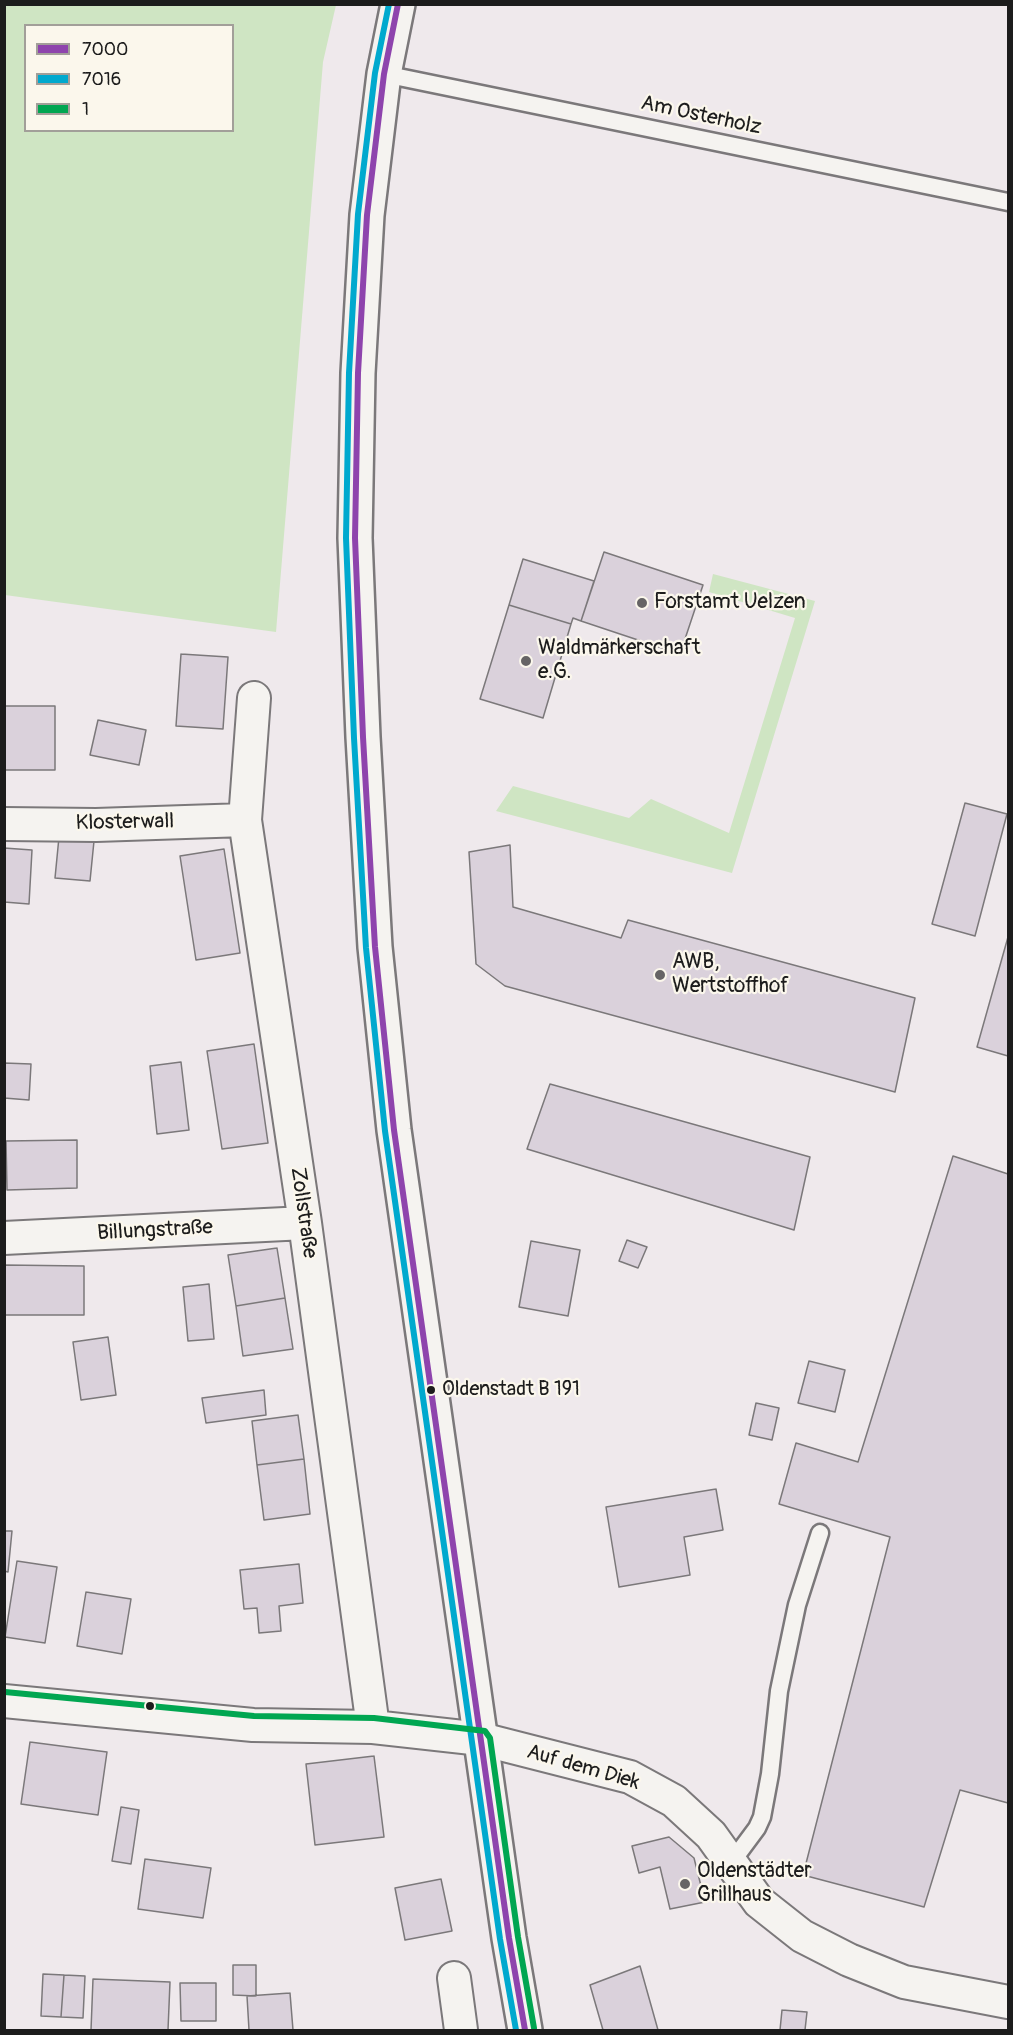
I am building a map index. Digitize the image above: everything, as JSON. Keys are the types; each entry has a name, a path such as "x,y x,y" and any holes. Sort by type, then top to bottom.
{"main road":[{"path":"398,4 384,74 367,215 358,373 355,538 375,947 394,1130 509,1938 525,2031"}],"street":[{"name":"Zollstraße","path":"254,698 245,820 305,1223 373,1727"},
{"name":"Klosterwall","path":"4,824 96,825 245,820"},
{"name":"Billungstraße","path":"4,1238 305,1223"},
{"name":"Auf dem Diek","path":"4,1701 253,1725 373,1727 481,1739 630,1777 674,1801 711,1835 759,1902 802,1936 849,1960 904,1982 1008,2002"},
{"path":"454,1977 461,2031"}],"lane":[{"name":"Am Osterholz","path":"384,74 1008,202"},
{"path":"731,1863 757,1828 762,1817 770,1774 779,1691 797,1605 820,1533"}],"green space":[{"path":"5,4 336,5 323,62 276,632 5,595"},
{"path":"713,574 815,601 732,873 496,811 513,786 629,818 651,799 729,833 795,618 709,592"}],"building":[{"name":"Forstamt Uelzen","path":"604,552 703,585 680,654 581,621"},
{"path":"523,559 594,581 581,621 573,618 571,624 509,605"},
{"name":"Waldmärkerschaft e.G.","path":"509,605 571,624 543,718 480,699"},
{"path":"181,654 228,657 223,729 176,726"},
{"path":"4,706 55,706 55,770 4,770"},
{"path":"98,720 146,730 139,765 90,755"},
{"path":"965,803 1007,814 975,936 932,924"},
{"path":"59,837 94,841 90,881 55,878"},
{"name":"AWB, Wertstoffhof","path":"510,845 513,907 621,938 628,920 915,998 895,1092 505,986 476,964 469,852"},
{"path":"4,848 32,850 29,904 4,902"},
{"path":"224,849 240,953 196,960 180,856"},
{"path":"1008,937 1008,1056 977,1047"},
{"path":"254,1044 268,1143 222,1149 207,1051"},
{"path":"181,1062 189,1130 157,1134 150,1066"},
{"path":"4,1063 31,1064 29,1100 4,1098"},
{"path":"550,1084 810,1157 794,1230 527,1149"},
{"path":"77,1140 77,1188 7,1190 6,1141"},
{"path":"953,1156 1008,1174 1008,1803 960,1790 924,1907 803,1875 890,1537 779,1504 796,1443 858,1462"},
{"path":"627,1240 647,1247 638,1268 619,1261"},
{"path":"531,1241 580,1250 568,1316 519,1307"},
{"path":"277,1248 285,1298 236,1306 228,1255"},
{"path":"4,1265 84,1266 84,1315 4,1315"},
{"path":"209,1284 214,1339 188,1341 183,1287"},
{"path":"285,1298 293,1349 243,1356 236,1306"},
{"path":"108,1337 116,1395 81,1400 73,1342"},
{"path":"809,1361 845,1370 835,1412 798,1403"},
{"path":"264,1390 266,1415 206,1423 202,1398"},
{"path":"756,1403 779,1408 772,1440 749,1435"},
{"path":"298,1415 304,1459 257,1465 252,1421"},
{"path":"304,1459 310,1514 264,1520 257,1465"},
{"path":"716,1489 723,1530 684,1537 690,1575 619,1587 606,1507"},
{"path":"4,1531 12,1531 8,1572 4,1571"},
{"path":"17,1561 57,1567 45,1643 5,1637"},
{"path":"299,1564 303,1603 279,1606 281,1631 259,1633 257,1608 244,1609 240,1570"},
{"path":"86,1592 131,1599 122,1654 77,1646"},
{"path":"30,1742 107,1752 98,1815 21,1804"},
{"path":"374,1756 384,1837 315,1845 306,1764"},
{"path":"121,1807 139,1810 131,1864 112,1861"},
{"path":"669,1837 694,1858 705,1902 670,1909 660,1867 639,1873 632,1846"},
{"path":"145,1859 211,1868 203,1918 138,1909"},
{"path":"441,1879 452,1931 405,1940 395,1888"},
{"path":"233,1965 256,1965 256,1996 233,1995"},
{"path":"640,1966 658,2030 603,2030 590,1985"},
{"path":"43,1974 64,1975 61,2017 41,2016"},
{"path":"64,1975 85,1976 83,2018 61,2017"},
{"path":"93,1979 170,1982 168,2030 91,2030"},
{"path":"180,1983 216,1983 216,2021 181,2021"},
{"path":"290,1993 293,2030 249,2030 247,1996"},
{"path":"782,2010 807,2012 805,2030 780,2030"}],"transit line":[{"name":"7016","path":"389,4 375,73 358,214 349,373 346,538 366,948 385,1131 500,1939 516,2030"},
{"name":"7000","path":"398,4 384,74 367,215 358,373 355,538 375,947 394,1130 509,1938 525,2030"},
{"name":"1","path":"5,1692 254,1716 374,1718 485,1731 490,1738 518,1937 534,2028"}],"place":[{"name":"Forstamt Uelzen","path":"642,603"},
{"name":"Waldmärkerschaft e.G.","path":"526,661"},
{"name":"AWB, Wertstoffhof","path":"660,975"},
{"name":"Oldenstadt B 191","path":"431,1390"},
{"name":"Oldenstädter Grillhaus","path":"685,1884"}]}
